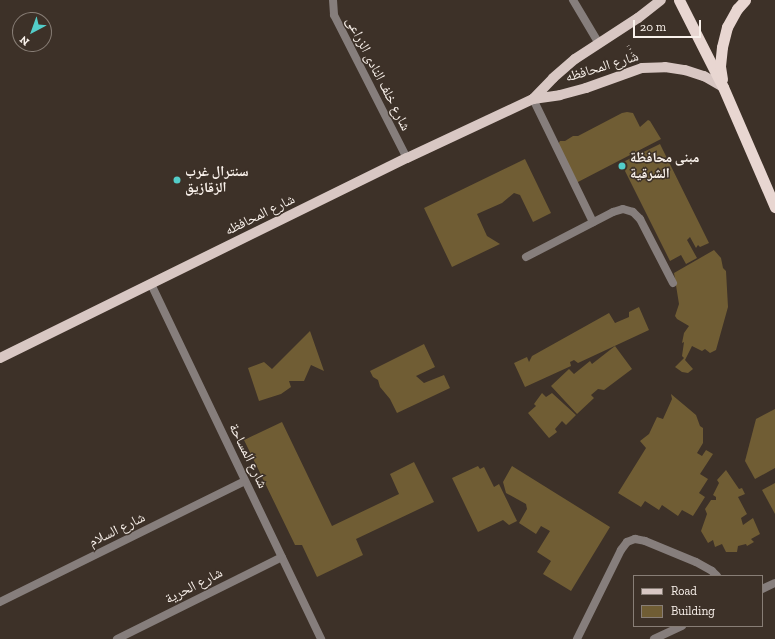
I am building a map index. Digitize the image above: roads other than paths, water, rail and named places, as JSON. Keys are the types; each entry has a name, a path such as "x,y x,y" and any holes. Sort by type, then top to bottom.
{"highway":[{"path":"679,0 723,87 775,207"},
{"path":"723,87 720,66 722,46 728,27 737,9 745,0"}],"main road":[{"name":"شارع المحافظه","path":"533,99 558,73 598,42 619,30 661,0"},
{"name":"شارع المحافظه","path":"0,358 407,158 533,99 560,95 586,88 642,68 665,67 685,70 704,76 723,87"}],"street":[{"name":"شارع خلف النادى الزراعى","path":"332,0 334,15 407,158"},
{"path":"573,0 598,42"},
{"path":"533,99 593,222"},
{"path":"526,257 613,212 623,209 633,212 640,219 672,283"},
{"name":"شارع المساحة","path":"151,284 321,639"},
{"name":"شارع السلام","path":"0,602 245,481"},
{"path":"577,639 621,550 627,542 635,539 645,541 696,562 716,575"},
{"name":"شارع الحرية","path":"117,639 282,557"},
{"path":"763,588 775,582"},
{"path":"654,639 680,627"}],"place":[{"name":"مبنى محافظة الشرقية","path":"622,166"},
{"name":"سنترال غرب الزقازيق","path":"177,180"}]}
